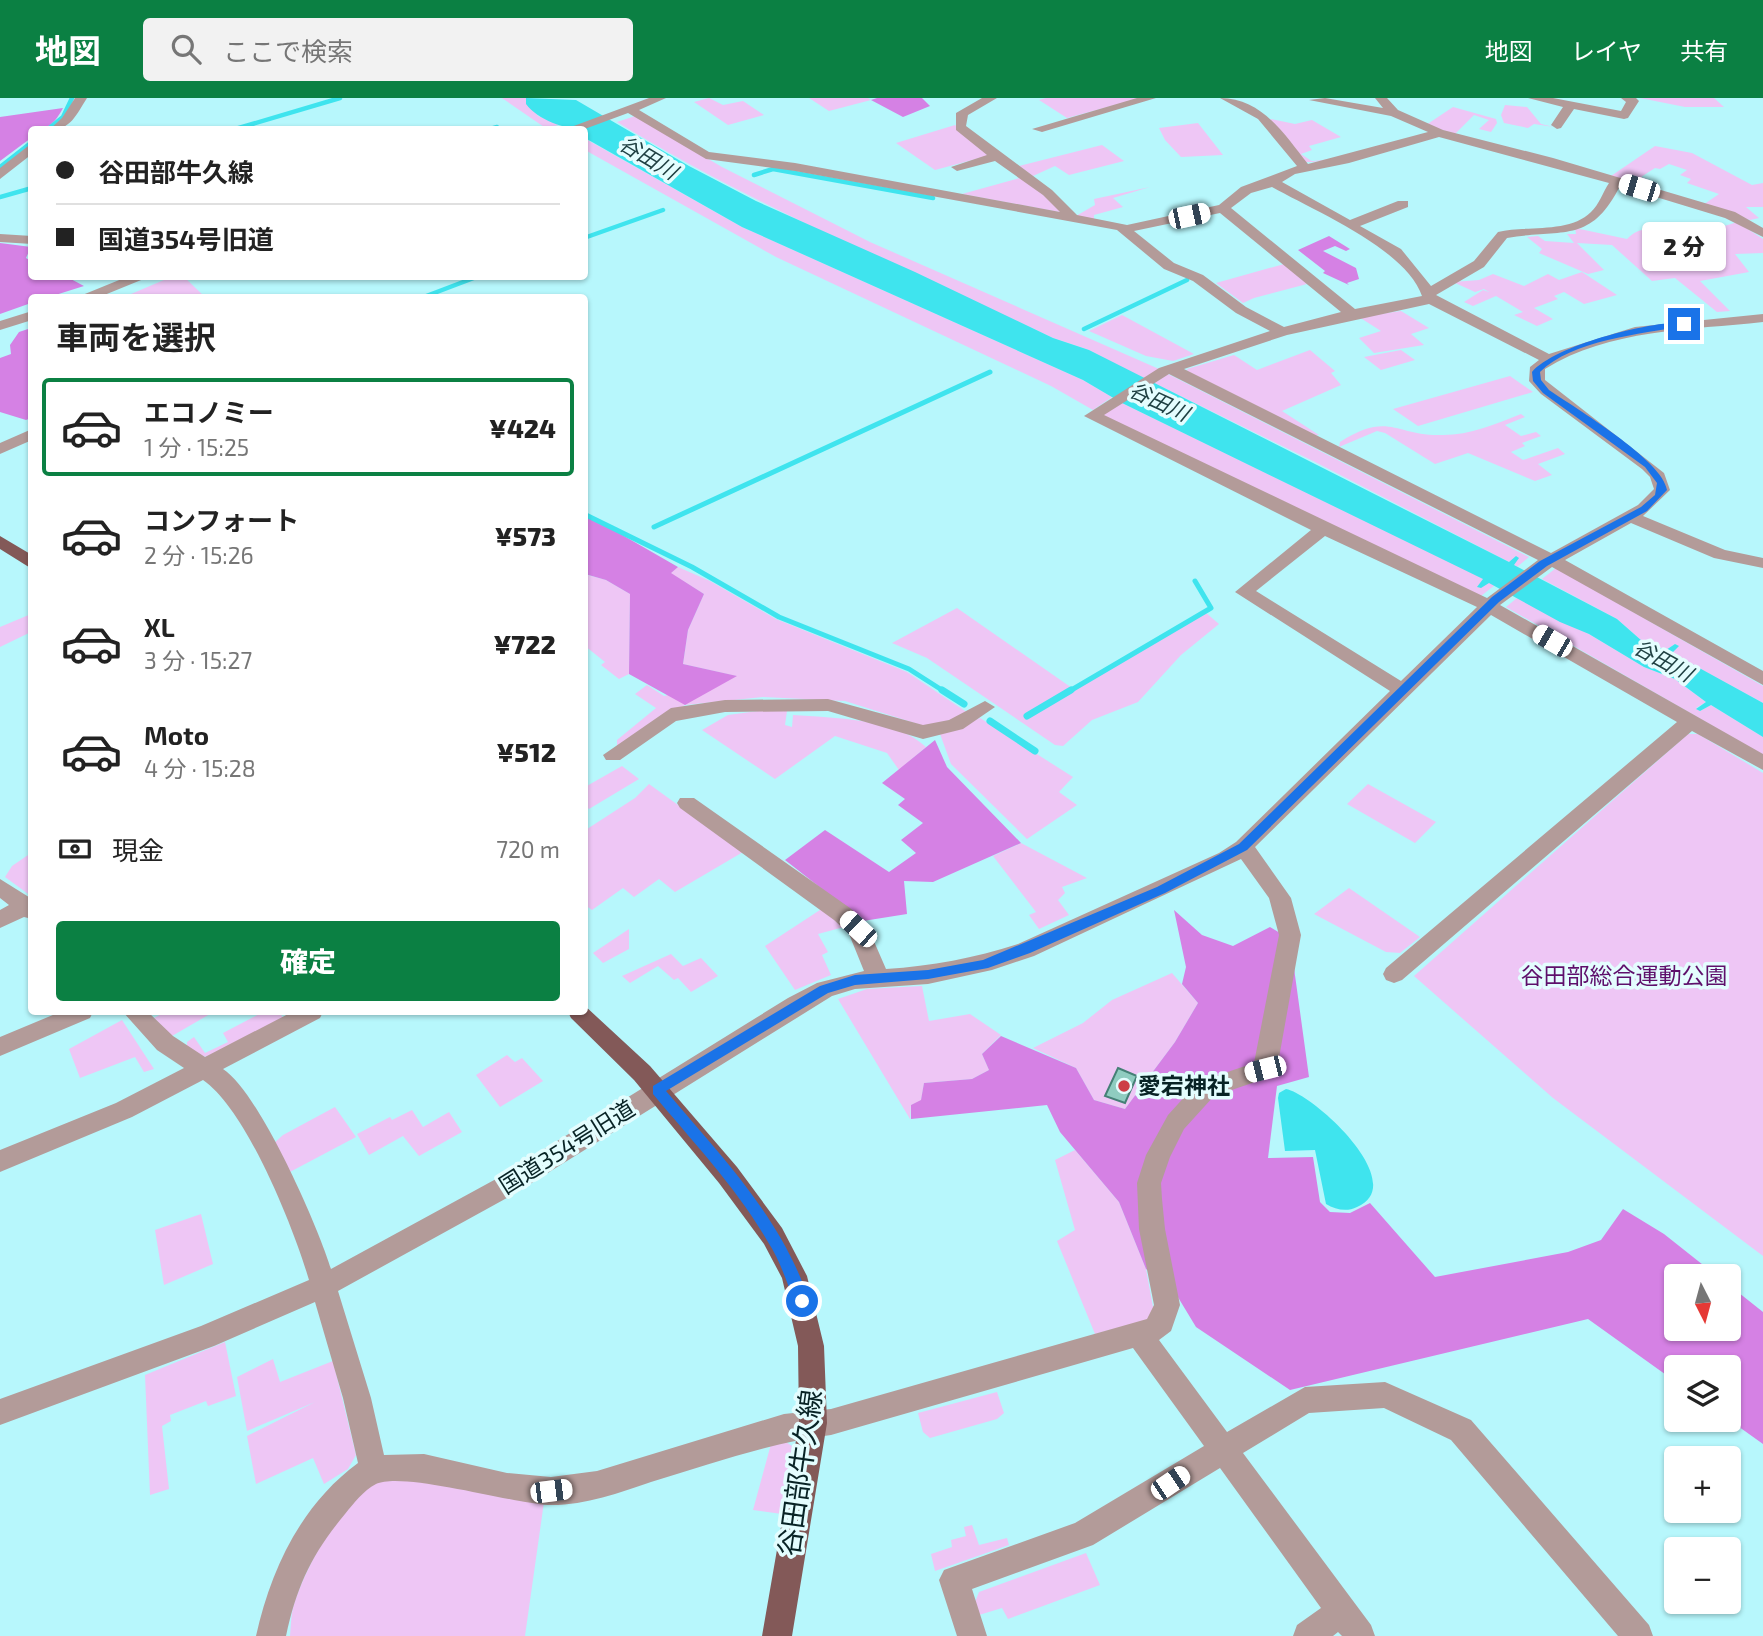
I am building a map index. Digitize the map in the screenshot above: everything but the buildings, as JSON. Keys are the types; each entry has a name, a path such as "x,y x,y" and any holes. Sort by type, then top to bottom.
{"main road":[{"path":"0,541 28,561"},
{"name":"谷田部牛久線","path":"582,1015 657,1090 756,1212 794,1276 811,1346 813,1423 777,1636"}],"street":[{"path":"60,126 67,120 80,98"},
{"path":"581,126 627,110 641,101 660,98"},
{"path":"991,98 962,113 960,127 1059,200 1073,219"},
{"path":"1038,129 1150,98"},
{"path":"1226,98 1262,116 1304,167"},
{"path":"1381,98 1394,113"},
{"path":"1534,98 1624,115 1633,101 1627,98"},
{"path":"1315,100 1394,113 1439,134 1616,181 1748,222 1763,233"},
{"path":"1556,125 1571,105"},
{"path":"627,110 706,155 795,167 1126,229 1223,208 1246,190 1273,182 1282,174 1439,134"},
{"path":"0,175 28,150"},
{"path":"957,167 999,156"},
{"path":"1616,181 1596,216 1559,228 1503,235 1479,264 1429,297 1282,332 1168,370 1092,415 1130,431 1323,529 1492,603 1763,763"},
{"path":"1273,182 1396,252 1423,284 1429,297 1548,359 1635,331 1760,322"},
{"path":"1350,225 1403,204"},
{"path":"1223,208 1352,314"},
{"path":"1748,222 1763,221"},
{"path":"1126,229 1169,266 1198,278 1241,310 1282,332"},
{"path":"0,239 28,240"},
{"path":"93,294 133,280"},
{"path":"0,326 28,316"},
{"name":"国道354号旧道","path":"0,1412 210,1334 324,1286 497,1192 815,994 855,980 956,971 1026,950 1161,890 1243,847 1492,603 1547,562 1630,517 1658,497 1662,490 1658,476 1539,384 1536,372 1548,359"},
{"path":"1168,370 1474,524 1763,679"},
{"path":"0,449 28,436"},
{"path":"1630,517 1720,554 1763,563"},
{"path":"1323,529 1244,592 1402,690"},
{"path":"613,755 671,715 690,710 748,705 828,705 923,732 936,732 966,721 985,706"},
{"path":"1394,974 1691,721"},
{"path":"687,803 842,914 858,929 878,977"},
{"path":"268,1635 280,1594 308,1536 349,1487 373,1469 424,1468 507,1487 551,1491 597,1485 784,1428 831,1422 1155,1329 1162,1322 1167,1305 1152,1229 1149,1183 1158,1155 1176,1122 1206,1089 1265,1069 1290,935 1287,913 1276,885 1243,847"},
{"path":"0,887 28,908"},
{"path":"0,920 28,909"},
{"path":"0,1047 75,1015"},
{"path":"137,1015 165,1043 220,1080 247,1113 309,1237 358,1398 373,1469"},
{"path":"0,1161 124,1110 306,1015"},
{"path":"1139,1334 1360,1636"},
{"path":"972,1636 954,1580 1083,1535 1305,1400 1365,1395 1385,1395 1461,1430 1638,1636"},
{"path":"1308,1636 1341,1611"}],"green space":[{"path":"502,98 527,98 538,116 560,124 543,126"},
{"path":"709,98 723,105 743,101 764,115 728,125 694,102"},
{"path":"809,98 868,98 871,100 829,111"},
{"path":"1141,98 1067,118 1039,100"},
{"path":"1640,98 1714,98 1724,107 1685,107"},
{"path":"1505,105 1527,107 1541,124 1554,127 1534,124 1528,128 1504,123 1501,115"},
{"path":"1453,107 1496,119 1497,123 1491,132 1479,129 1489,120 1474,115 1455,134 1426,125"},
{"path":"635,116 722,167 870,242 1159,369 1143,379 1089,350 1053,338 777,210 669,153 617,122"},
{"path":"1271,119 1295,124 1312,120 1341,137 1309,146 1312,150 1301,154 1312,161 1305,162 1269,121"},
{"path":"1198,123 1223,155 1181,157 1165,140 1159,128"},
{"path":"955,125 991,155 935,170 896,143"},
{"path":"588,140 742,227 1083,380 1112,397 1093,410 1051,386 776,257 588,152"},
{"path":"1102,145 1124,161 1069,175 1055,166 1033,176 1019,166"},
{"path":"1655,146 1692,153 1752,185 1763,183 1763,207 1746,207 1759,218 1750,220 1703,205 1719,194 1687,183 1691,179 1680,175 1687,170 1669,164 1660,169 1655,168 1641,177 1651,181 1637,184 1611,176"},
{"path":"1023,177 1064,213 962,194"},
{"path":"1150,187 1113,198 1123,207 1094,215 1094,219 1076,216 1095,205 1094,199"},
{"path":"1737,222 1763,239 1763,253 1735,254 1749,272 1700,281 1730,311 1717,312 1675,278 1652,281 1612,245 1577,243 1604,270 1588,274 1539,253 1542,249 1527,237 1538,236 1545,241 1574,243 1567,234 1576,234 1575,228 1627,239 1642,230 1689,235"},
{"path":"1284,264 1307,284 1243,303 1216,283"},
{"path":"1582,272 1617,295 1584,304 1564,292 1554,296 1558,299 1534,308 1553,319 1537,326 1514,315 1523,312 1496,296 1473,306 1464,302 1483,290 1489,292 1484,289 1475,292 1453,282 1479,280 1493,274 1524,286 1548,274 1559,280"},
{"path":"164,280 187,280 202,294 131,294"},
{"path":"1401,311 1429,328 1411,334 1424,345 1374,353 1359,338 1381,331 1359,317"},
{"path":"1122,315 1194,354 1173,361 1146,356 1089,331"},
{"path":"1310,350 1335,371 1331,373 1341,385 1282,411 1319,435 1310,436 1188,374 1187,369 1234,355 1257,370"},
{"path":"1401,350 1415,360 1381,370 1364,357"},
{"path":"1168,374 1529,557 1517,567 1513,564 1518,558 1509,562 1154,383"},
{"path":"1510,376 1533,392 1418,426 1393,409"},
{"path":"1122,403 1484,579 1478,586 1489,582 1495,585 1481,596 1101,415"},
{"path":"1521,414 1525,417 1505,425 1521,436 1536,432 1541,436 1522,443 1525,446 1511,452 1523,460 1558,448 1565,454 1538,464 1552,475 1535,481 1468,453 1435,464 1385,433 1377,431 1339,447 1340,442 1357,433 1382,426 1427,435 1453,435 1483,428"},
{"path":"678,567 710,581 776,619 907,672 968,713 960,718 924,726 845,701 763,697 685,705 617,747 617,740 656,708 635,694 647,685 664,696 723,683 736,676 683,664 688,630 704,594 670,573"},
{"path":"1556,568 1763,686 1763,703 1671,653 1678,646 1675,644 1666,650 1642,641 1617,619 1542,579"},
{"path":"588,575 606,580 630,594 629,674 619,679 601,665 605,662 588,648"},
{"path":"1517,598 1589,634 1644,667 1675,679 1706,702 1696,708 1700,711 1711,705 1763,737 1763,755 1506,607"},
{"path":"957,608 1072,688 1205,612 1219,624 1181,655 1138,702 1092,720 1063,746 1055,745 927,658 892,643"},
{"path":"28,615 28,633 0,647 0,627"},
{"path":"787,711 785,725 792,727 793,715 863,721 898,730 926,747 899,770 887,753 835,736 775,779 702,730 728,715"},
{"path":"980,718 1073,777 1059,792 1077,805 1027,839 951,764 940,734"},
{"name":"谷田部総合運動公園","path":"1688,734 1698,734 1763,773 1763,1256 1553,1098 1414,976"},
{"path":"622,766 639,779 589,809 588,785"},
{"path":"649,784 743,852 675,892 659,879 634,897 623,888 592,910 588,907 588,828 635,798"},
{"path":"1368,784 1436,822 1415,843 1347,804"},
{"path":"1021,843 1087,878 1062,887 1065,893 1058,900 1069,915 1039,929 1029,915 1036,912 993,856"},
{"path":"28,855 28,894 5,877 12,866"},
{"path":"1349,888 1420,937 1400,953 1386,952 1314,914"},
{"path":"823,908 844,927 818,934 828,952 822,955 831,975 795,990 765,946"},
{"path":"629,929 629,949 603,963 593,953"},
{"path":"671,954 683,966 701,958 718,976 691,992 678,978 674,980 658,966 630,983 622,976"},
{"path":"1172,973 1198,1003 1175,1042 1125,1109 1094,1100 1076,1068 1033,1048 1083,1023 1112,1000"},
{"path":"922,986 929,1021 970,1014 1001,1035 982,1054 989,1070 972,1079 924,1083 921,1101 911,1105 910,1119 838,999 867,989"},
{"path":"160,1015 208,1015 172,1036 154,1018"},
{"path":"257,1015 281,1015 284,1019 216,1056 198,1057 187,1049 187,1042 194,1037 205,1053 228,1042 223,1033"},
{"path":"122,1020 154,1069 144,1072 135,1057 80,1078 69,1049"},
{"path":"507,1055 515,1062 522,1058 543,1081 500,1107 476,1075"},
{"path":"335,1107 356,1137 288,1173 273,1144 283,1135"},
{"path":"412,1110 423,1127 449,1112 462,1132 419,1156 403,1136 369,1155 357,1134 390,1117 392,1120"},
{"path":"1075,1150 1119,1202 1146,1269 1155,1318 1095,1334 1057,1241 1075,1230 1055,1160"},
{"path":"201,1214 213,1264 164,1285 155,1230"},
{"path":"225,1342 236,1396 208,1406 206,1401 170,1415 171,1421 162,1426 169,1489 150,1495 145,1375"},
{"path":"273,1359 280,1382 333,1361 356,1455 348,1469 324,1484 313,1458 256,1484 247,1436 315,1402 247,1431 237,1377"},
{"path":"997,1392 1004,1413 997,1419 930,1438 923,1432 918,1413"},
{"path":"783,1440 792,1446 782,1514 753,1510 771,1444"},
{"path":"405,1478 544,1502 525,1636 290,1636 293,1608 299,1589 316,1553 339,1517 365,1488 378,1480"},
{"path":"972,1525 979,1545 1007,1538 1009,1545 935,1571 931,1554 952,1547 951,1540 966,1536 964,1527"},
{"path":"1086,1553 1100,1585 1008,1619 1002,1608 979,1615 975,1602 979,1592"}],"shaded area":[{"path":"922,98 930,106 903,117 871,100"},
{"path":"63,108 50,125 28,126 28,140 0,161 0,117"},
{"path":"1329,236 1350,249 1346,251 1335,246 1323,251 1356,268 1359,279 1347,283 1349,285 1323,273 1325,271 1298,250"},
{"path":"0,243 28,247 28,280 73,280 84,286 59,294 28,294 28,304 0,314"},
{"path":"28,329 26,420 0,412 0,358 11,354 10,345 19,332"},
{"path":"588,515 678,567 671,573 704,594 688,630 683,664 737,676 685,705 629,674 630,594 606,580 588,575"},
{"path":"935,740 947,767 1021,843 933,882 904,881 907,914 863,921 785,860 825,830 889,872 916,853 901,840 923,823 898,805 905,799 882,783"},
{"path":"1174,910 1202,935 1233,946 1270,927 1290,939 1309,1077 1277,1086 1268,1158 1313,1157 1320,1202 1330,1212 1350,1213 1370,1203 1435,1277 1568,1252 1601,1240 1623,1209 1664,1234 1702,1264 1664,1264 1664,1341 1741,1341 1741,1295 1763,1312 1763,1444 1741,1428 1741,1355 1664,1355 1664,1373 1588,1319 1290,1390 1196,1327 1173,1289 1146,1269 1119,1202 1060,1132 1047,1105 911,1119 911,1105 921,1100 924,1083 972,1079 989,1070 982,1054 1001,1036 1076,1068 1094,1100 1125,1109 1175,1042 1198,1003 1182,984 1186,967"}],"water":[{"name":"谷田川","path":"526,98 576,100 689,166 756,201 915,272 1053,338 1089,350 1509,562 1516,556 1519,558 1514,565 1617,619 1642,641 1666,650 1675,644 1679,646 1672,653 1763,703 1763,737 1711,705 1700,711 1696,709 1706,702 1675,679 1644,667 1589,634 1560,622 1489,583 1481,588 1477,587 1483,579 1122,403 1083,380 742,227 588,140 588,126 560,126 537,115 526,104"},
{"path":"1286,1089 1300,1095 1335,1123 1366,1161 1373,1180 1371,1196 1357,1207 1342,1210 1326,1204 1315,1150 1285,1151 1278,1098 1279,1093"}],"waterway":[{"path":"52,126 63,117 72,98"},
{"path":"246,126 340,98"},
{"path":"0,167 28,145"},
{"path":"754,175 773,169 933,198"},
{"path":"0,197 28,189"},
{"path":"588,237 663,210"},
{"path":"432,294 468,280"},
{"path":"1084,329 1187,280"},
{"path":"654,527 990,372"},
{"path":"588,516 692,567 779,617 909,669 945,692"},
{"path":"1068,692 1211,608 1195,581"},
{"path":"942,690 964,704"},
{"path":"1027,716 1071,690"},
{"path":"990,721 1035,751"}],"place":[{"name":"愛宕神社","path":"1124,1086"}],"route":[{"path":"802,1301 794,1276 773,1236 728,1175 657,1090 825,989 855,980 956,971 1026,950 1161,890 1243,847 1496,599 1544,564 1644,509 1658,497 1662,490 1658,476 1554,398 1539,384 1536,372 1548,359 1603,339 1684,324"}]}
